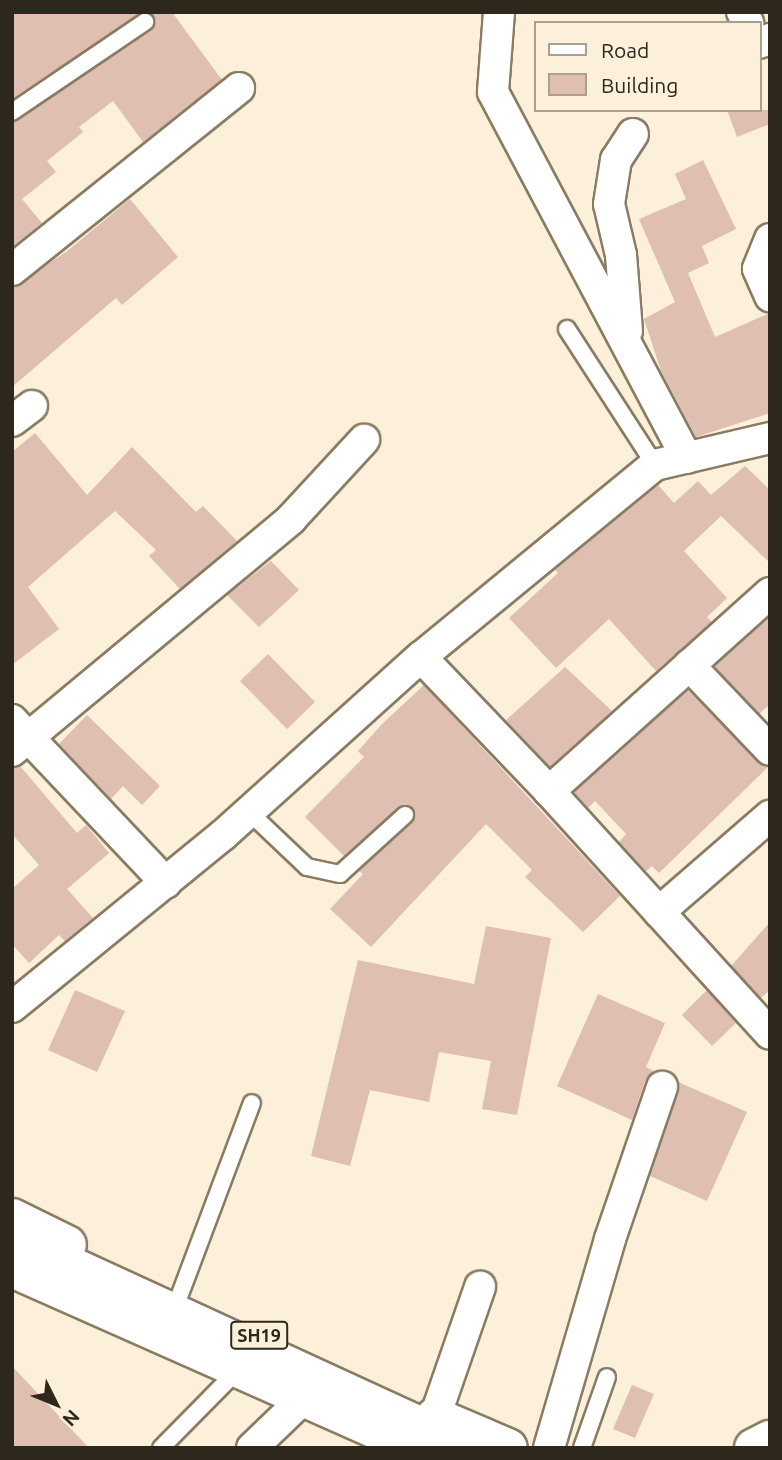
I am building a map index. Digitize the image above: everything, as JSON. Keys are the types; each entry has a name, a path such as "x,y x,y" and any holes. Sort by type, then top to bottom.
{"main road":[{"name":"SH19","path":"12,1218 179,1297 427,1433"},
{"path":"12,1239 467,1448"},
{"name":"SH19","path":"12,1268 305,1397 427,1433 508,1448"},
{"path":"754,1448 770,1440"}],"street":[{"path":"499,12 493,92 687,458"},
{"path":"12,270 239,88"},
{"path":"628,345 621,255 609,204 616,160 633,134"},
{"path":"770,239 758,269 770,296"},
{"path":"12,1007 166,883 249,813 421,657 655,465 770,438"},
{"path":"166,883 17,736 292,519 364,440"},
{"path":"549,791 770,593"},
{"path":"421,657 767,1025"},
{"path":"689,665 770,750"},
{"path":"659,912 770,816"},
{"path":"549,1448 610,1239 662,1087"},
{"path":"427,1433 480,1287"},
{"path":"251,1448 305,1397"}],"lane":[{"path":"12,112 145,22"},
{"path":"567,329 655,465"},
{"path":"249,813 307,867 340,874 405,815"},
{"path":"179,1297 253,1103"},
{"path":"161,1448 240,1368"},
{"path":"582,1448 607,1377"}],"building":[{"path":"12,12 142,12 12,99"},
{"path":"148,12 172,12 222,80 143,142 113,101 79,127 83,132 47,161 56,172 22,199 42,223 12,247 12,122 151,31 155,21"},
{"path":"770,110 770,124 737,137 728,112"},
{"path":"703,160 736,229 702,246 709,263 688,273 715,337 770,313 770,413 696,437 661,371 644,319 675,302 639,219 686,199 675,174"},
{"path":"130,199 178,257 122,305 116,298 12,387 12,287 66,252"},
{"path":"35,433 87,495 132,447 196,512 203,506 237,541 180,589 149,556 156,550 115,511 28,587 59,629 12,665 12,452"},
{"path":"745,466 770,490 770,563 721,516 684,551 727,598 707,617 712,622 656,671 609,619 556,668 509,618 558,573 555,570 658,485 674,503 698,481 711,495"},
{"path":"271,561 299,590 259,627 227,595"},
{"path":"770,617 770,704 759,714 714,666"},
{"path":"268,654 315,702 287,729 240,681"},
{"path":"565,667 612,711 550,767 506,720"},
{"path":"424,685 620,896 583,932 525,877 532,870 486,824 371,947 330,909 363,874 359,871 412,823 415,812 408,805 399,807 344,856 305,817 364,757 358,751 382,724"},
{"path":"688,690 768,767 659,873 652,866 646,871 619,842 626,834 595,801 588,808 574,792"},
{"path":"87,715 160,786 142,805 123,786 111,799 59,744"},
{"path":"20,766 77,833 86,825 109,853 67,889 93,918 65,941 59,935 29,963 12,944 12,889 39,865 12,834 12,768"},
{"path":"770,922 770,990 761,998 731,966"},
{"path":"486,926 551,938 517,1115 482,1109 491,1061 439,1052 429,1102 370,1090 350,1166 311,1156 358,960 474,984"},
{"path":"75,990 125,1011 97,1072 48,1050"},
{"path":"707,990 736,1023 712,1046 682,1015"},
{"path":"598,994 665,1023 646,1067 655,1072 645,1081 632,1120 557,1086"},
{"path":"678,1082 747,1112 707,1201 650,1176"},
{"path":"12,1366 89,1448 12,1448"},
{"path":"632,1385 654,1394 635,1438 613,1429"}]}
